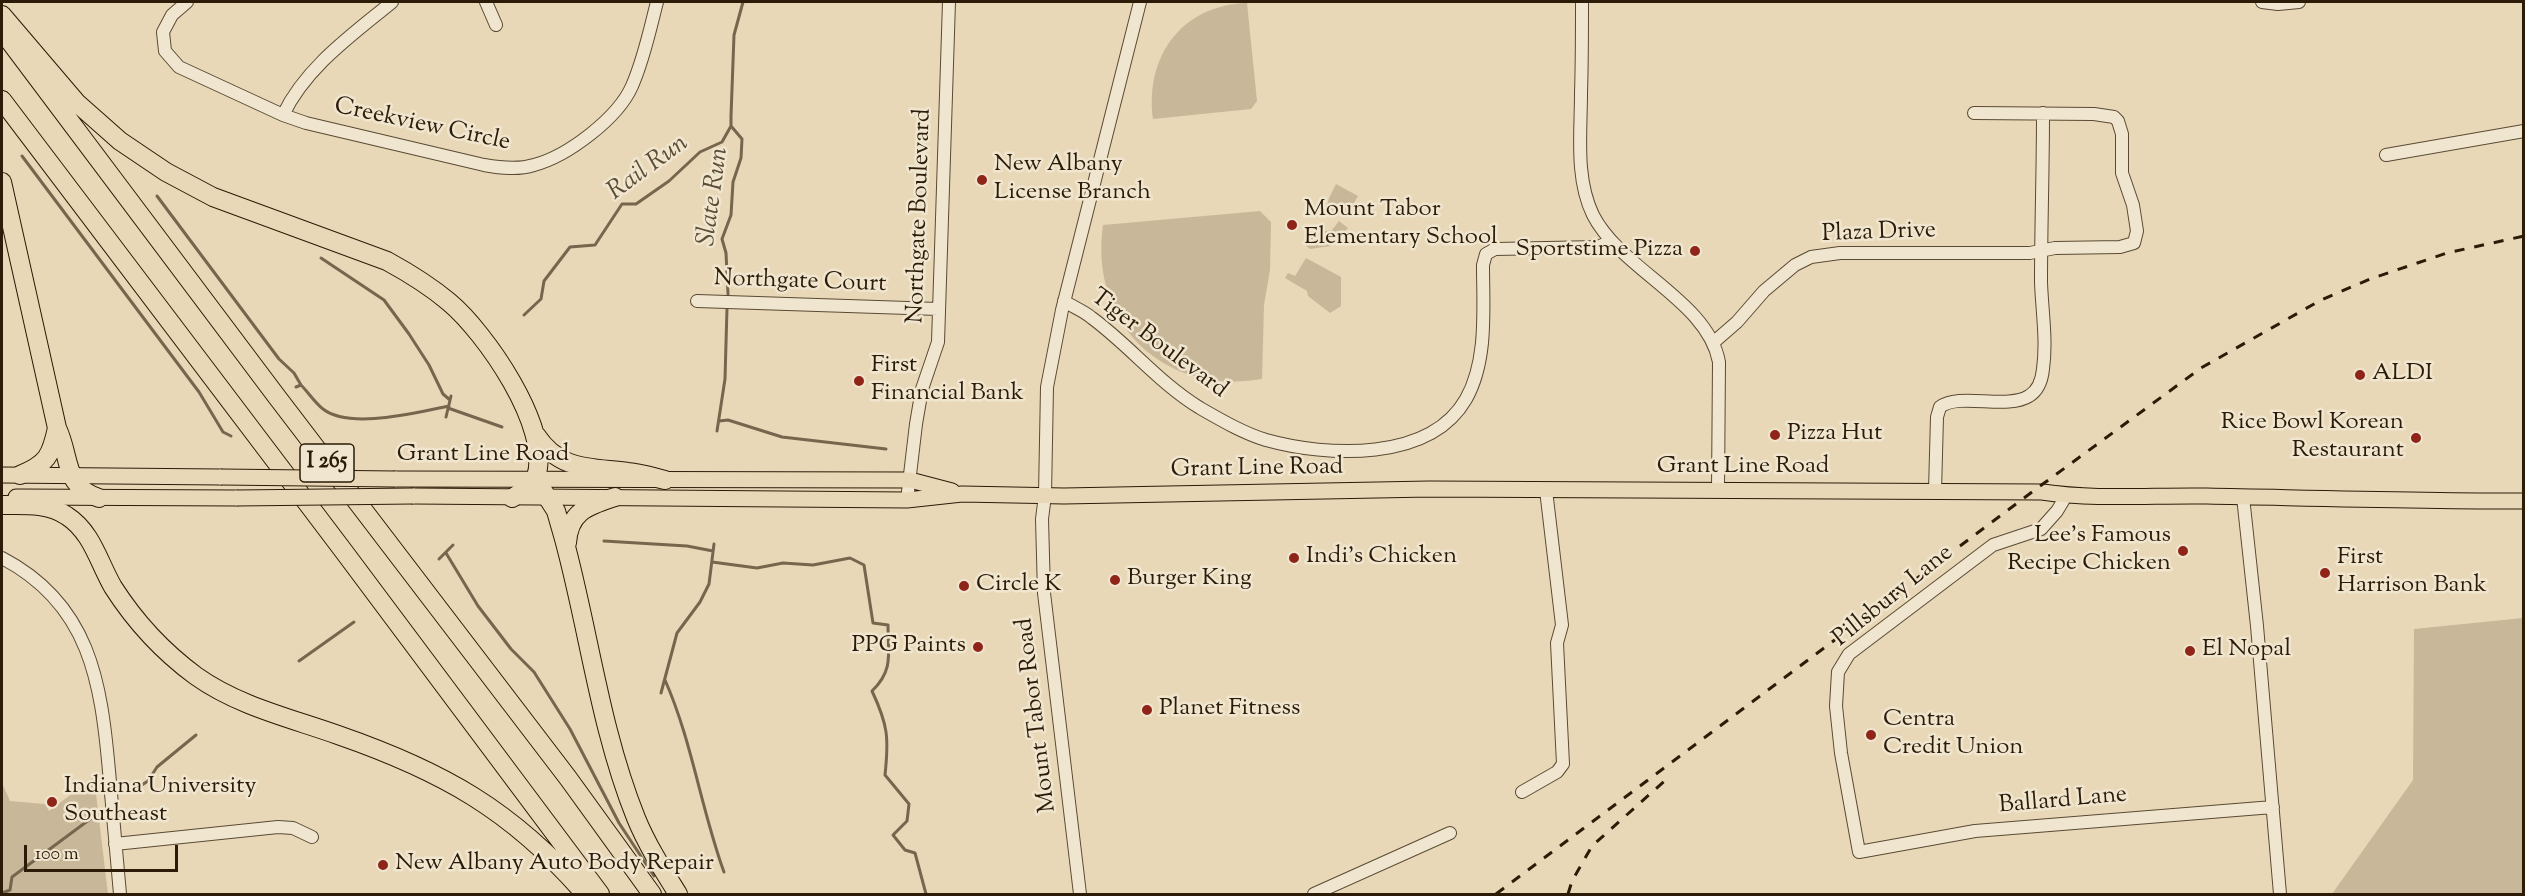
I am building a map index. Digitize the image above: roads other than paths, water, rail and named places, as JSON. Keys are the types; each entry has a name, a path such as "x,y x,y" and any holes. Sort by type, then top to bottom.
{"highway":[{"path":"2,15 77,103 120,141 150,162 213,197 387,261 409,273 449,303 483,337 516,391 535,434 545,449 568,464 630,472 665,480"},
{"name":"I 265","path":"2,31 277,397 568,778 652,894"},
{"name":"I 265","path":"2,100 600,894"},
{"path":"2,182 57,428 84,488 82,530"},
{"path":"20,476 36,468 47,458 57,428"},
{"path":"512,498 529,487 535,478 538,449 535,434"},
{"path":"535,478 556,511 605,713 627,793 650,847 678,894"},
{"path":"569,557 568,530 576,515 589,506 615,497"},
{"path":"2,505 40,506 66,514 82,530 113,586 140,625 157,644 199,678 251,705 398,757 457,785 512,822 537,844 585,894"}],"main road":[{"name":"Grant Line Road","path":"2,475 20,476 84,488 237,498 547,496 907,500 962,494 1718,490 2042,492 2066,495 2523,501"},
{"name":"Grant Line Road","path":"2,497 221,477 910,480 962,494"}],"street":[{"name":"Creekview Circle","path":"187,2 172,15 163,32 165,51 171,59 190,72 283,115 357,136 484,165 510,168 535,165 568,148 600,126 619,108 632,86 657,2"},
{"path":"283,115 300,86 314,70 392,2"},
{"path":"486,2 496,25"},
{"name":"Northgate Boulevard","path":"907,500 922,389 938,342 949,2"},
{"name":"Mount Tabor Road","path":"1080,894 1044,593 1041,519 1045,495 1047,387 1064,301 1140,2"},
{"path":"1582,2 1580,156 1585,195 1593,215 1611,241 1688,310 1714,342 1719,362 1718,490"},
{"path":"2262,2 2278,4 2299,2"},
{"name":"Plaza Drive","path":"1714,342 1737,322 1764,291 1787,270 1811,257 1840,254 2030,254 2071,247 2129,246 2136,240 2133,205 2122,174 2122,134 2118,121 2108,115 1974,113"},
{"path":"1935,491 1937,417 1940,407 1954,401 2022,399 2029,396 2040,384 2044,366 2043,113"},
{"path":"2386,155 2523,131"},
{"name":"Tiger Boulevard","path":"1064,301 1091,317 1179,393 1243,431 1278,442 1328,450 1400,447 1426,438 1444,424 1460,408 1470,390 1480,358 1483,265 1486,254 1495,249 1598,247 1611,241"},
{"name":"Northgate Court","path":"697,301 938,309"},
{"path":"1522,792 1557,772 1563,764 1557,643 1562,625 1546,490"},
{"name":"Pillsbury Lane","path":"1859,852 1841,753 1836,706 1836,683 1843,662 1849,654 1993,545 2041,529 2057,511 2066,495"},
{"path":"2243,497 2280,894"},
{"path":"2,558 47,591 71,620 89,654 100,692 120,894"},
{"name":"Ballard Lane","path":"1859,852 1975,831 2273,807"},
{"path":"115,844 278,828 293,828 312,837"},
{"path":"1314,894 1450,832"}],"waterway":[{"name":"Slate Run","path":"728,294 726,253 722,239 731,215 733,182 741,158 742,139 731,126 731,116 734,35 743,2"},
{"name":"Rail Run","path":"524,315 541,299 544,281 570,247 595,245 622,204 636,204 669,181 700,152 722,142 731,126"},
{"path":"22,156 199,392 223,432 231,436"},
{"path":"157,196 301,385"},
{"path":"321,258 384,300 429,365 443,394 450,400"},
{"name":"Slate Run","path":"717,431 725,379 727,308"},
{"path":"296,387 301,385 323,409 335,415 350,418 384,418 449,406"},
{"name":"Rail Run","path":"446,417 451,396"},
{"path":"448,408 502,427"},
{"path":"719,421 728,420 782,437 886,449"},
{"path":"604,541 687,546 713,551"},
{"name":"Slate Run","path":"661,693 677,633 700,602 709,584 714,544"},
{"name":"Rail Run","path":"439,559 453,545"},
{"path":"446,553 478,606 511,649 534,672 570,729 619,823 654,876"},
{"path":"712,562 757,568 783,563 813,565 850,558 864,565 873,623 888,625 887,668 884,676 872,691 886,732 885,775 909,804 907,821 893,835 905,850 915,853 926,894"},
{"name":"Rail Run","path":"299,661 354,622"},
{"path":"665,680 682,727 724,872"},
{"name":"Rail Run","path":"131,792 148,781 157,767 196,735"},
{"name":"Rail Run","path":"2,893 10,890 12,877 97,814"}],"railway":[{"path":"1496,894 2201,368 2321,300 2370,279 2447,253 2524,236"},
{"path":"1568,894 1572,881 1592,846 1669,777"}],"place":[{"name":"New Albany License Branch","path":"982,180"},
{"name":"Mount Tabor Elementary School","path":"1292,225"},
{"name":"Sportstime Pizza","path":"1695,251"},
{"name":"ALDI","path":"2360,375"},
{"name":"First Financial Bank","path":"859,381"},
{"name":"Pizza Hut","path":"1775,435"},
{"name":"Rice Bowl Korean Restaurant","path":"2416,438"},
{"name":"Lee's Famous Recipe Chicken","path":"2183,551"},
{"name":"Indi's Chicken","path":"1294,558"},
{"name":"First Harrison Bank","path":"2325,573"},
{"name":"Burger King","path":"1115,580"},
{"name":"Circle K","path":"964,586"},
{"name":"PPG Paints","path":"978,647"},
{"name":"El Nopal","path":"2190,651"},
{"name":"Planet Fitness","path":"1147,710"},
{"name":"Centra Credit Union","path":"1871,735"},
{"name":"Indiana University Southeast","path":"52,802"},
{"name":"New Albany Auto Body Repair","path":"383,865"}]}
